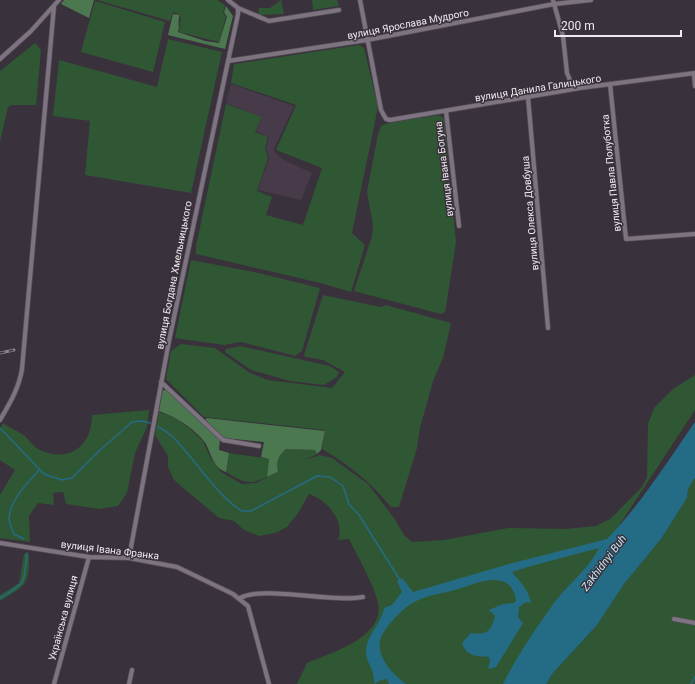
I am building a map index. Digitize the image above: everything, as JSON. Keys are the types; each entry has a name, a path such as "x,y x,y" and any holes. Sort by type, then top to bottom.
{"street":[{"path":"0,59 31,31 59,0"},
{"path":"228,0 238,8 269,21 339,10"},
{"path":"360,0 367,40"},
{"name":"вулиця Ярослава Мудрого","path":"228,61 367,40 553,2 591,0"},
{"path":"553,2 563,36 566,73 572,85 580,88"},
{"path":"0,420 16,393 22,369 54,6"},
{"name":"вулиця Богдана Хмельницького","path":"130,558 161,382 238,8"},
{"name":"вулиця Данила Галицького","path":"367,40 381,110 384,117 390,120 580,88 695,73"},
{"path":"695,73 695,86"},
{"name":"вулиця Павла Полуботка","path":"610,84 626,239 695,234"},
{"name":"вулиця Олекса Довбуша","path":"528,97 548,328"},
{"name":"вулиця Івана Богуна","path":"446,111 459,226"},
{"path":"161,382 223,440 259,446"},
{"name":"вулиця Івана Франка","path":"0,543 89,557 130,558 177,567 240,598"},
{"name":"Українська вулиця","path":"54,684 89,557"},
{"path":"269,684 248,606 240,598 246,595 266,594 335,599 363,597"},
{"path":"674,619 695,623"},
{"path":"129,684 132,670"}],"shaded area":[{"path":"231,84 294,106 274,149 282,159 312,173 301,200 258,190 269,158 266,148 269,137 256,131 262,117 226,103"}],"green space":[{"path":"64,0 94,0 89,18 61,4"},
{"path":"97,0 217,0 225,5 223,13 226,17 219,42 179,32 181,15 173,12 170,21"},
{"path":"281,0 284,14 258,15 259,8 270,8"},
{"path":"312,0 337,0 339,6 313,10"},
{"path":"95,1 165,22 153,72 81,52"},
{"path":"226,6 233,16 225,49 168,35 173,14 180,15 178,32 205,41 219,43 227,17 224,12"},
{"path":"168,39 222,52 191,193 85,175 90,121 53,116 59,60 157,87"},
{"path":"35,43 41,50 36,105 12,105 8,107 0,142 0,71"},
{"path":"359,45 364,48 378,107 352,233 365,245 351,292 320,283 196,254 196,246 226,104 262,117 255,132 268,137 265,148 268,158 257,191 272,197 266,215 303,225 322,168 276,150 296,105 231,83 234,64"},
{"path":"439,115 444,119 456,242 445,312 441,314 354,291 372,236 373,225 367,192 378,134 381,126 388,123"},
{"path":"191,260 254,272 320,288 302,351 295,356 241,342 224,345 175,338"},
{"path":"323,295 381,307 386,305 451,323 443,358 433,381 420,428 417,448 399,507 391,507 360,475 322,449 325,430 204,417 166,379 171,351 181,344 215,348 250,373 268,380 332,388 345,372 323,360 306,357 304,355"},
{"path":"240,346 330,366 339,372 337,377 324,385 290,381 251,370 225,352 226,349"},
{"path":"695,375 695,410 517,684 297,684 307,663 341,649 365,635 373,626 378,615 378,603 373,588 349,539 338,540 340,533 337,518 328,506 316,497 309,494 298,513 287,527 275,533 259,536 244,530 234,521 219,518 174,480 168,467 168,456 155,435 159,412 175,418 203,441 210,457 221,472 242,484 256,483 301,461 320,455 332,458 368,484 394,518 404,535 412,542 444,540 508,528 566,529 596,526 610,519 642,487 647,477 648,424 654,408 673,389"},
{"path":"163,390 167,390 220,439 219,450 229,453 226,472 217,466 206,444 193,430 177,419 159,411"},
{"path":"149,410 147,427 135,453 127,493 118,506 100,509 66,504 63,492 53,493 54,505 38,503 29,516 30,542 0,538 0,495 15,470 0,460 0,429 3,423 25,436 38,449 59,455 76,450 83,444 88,436 92,415"},
{"path":"207,418 325,431 321,450 317,454 315,450 286,449 278,459 278,472 267,477 269,459 261,457 264,442 224,438 205,420"},
{"path":"286,449 315,450 317,454 278,472 278,459"},
{"path":"229,453 269,459 267,477 260,480 246,482 226,472"},
{"path":"695,478 695,684 546,684 553,673 597,625 624,584 661,539 687,498 688,489"},
{"path":"27,553 29,555 29,565 27,579 20,588 0,601 0,595 19,583 24,554"}],"water":[{"name":"Zakhidnyi Buh","path":"695,422 695,478 688,489 687,498 661,539 624,584 597,625 553,673 546,684 503,684 547,613 560,596 590,563 599,548 512,572 526,590 531,603 526,602 519,607 518,617 523,623 496,667 488,669 490,662 489,657 472,655 466,651 462,643 471,633 485,633 490,629 495,616 489,610 503,604 514,603 516,600 515,594 508,584 496,580 485,581 428,597 411,604 392,621 381,636 380,641 381,654 387,666 406,684 389,684 387,679 381,680 374,684 373,674 366,655 367,645 384,608 392,605 402,592 397,581 402,578 413,592 509,564 607,539 631,512"}],"waterway":[{"path":"0,428 44,474 62,480 72,478 99,451 132,422 142,421 150,423"},
{"path":"158,427 174,438 218,490 242,511 251,511 317,476 330,477 343,486 349,504 359,515 400,580"},
{"path":"24,539 14,534 9,520 10,511 20,492 39,470"},
{"path":"0,598 20,585 22,582 25,572 27,553"},
{"path":"691,684 695,677"}],"railway":[{"path":"0,353 14,350"}]}
